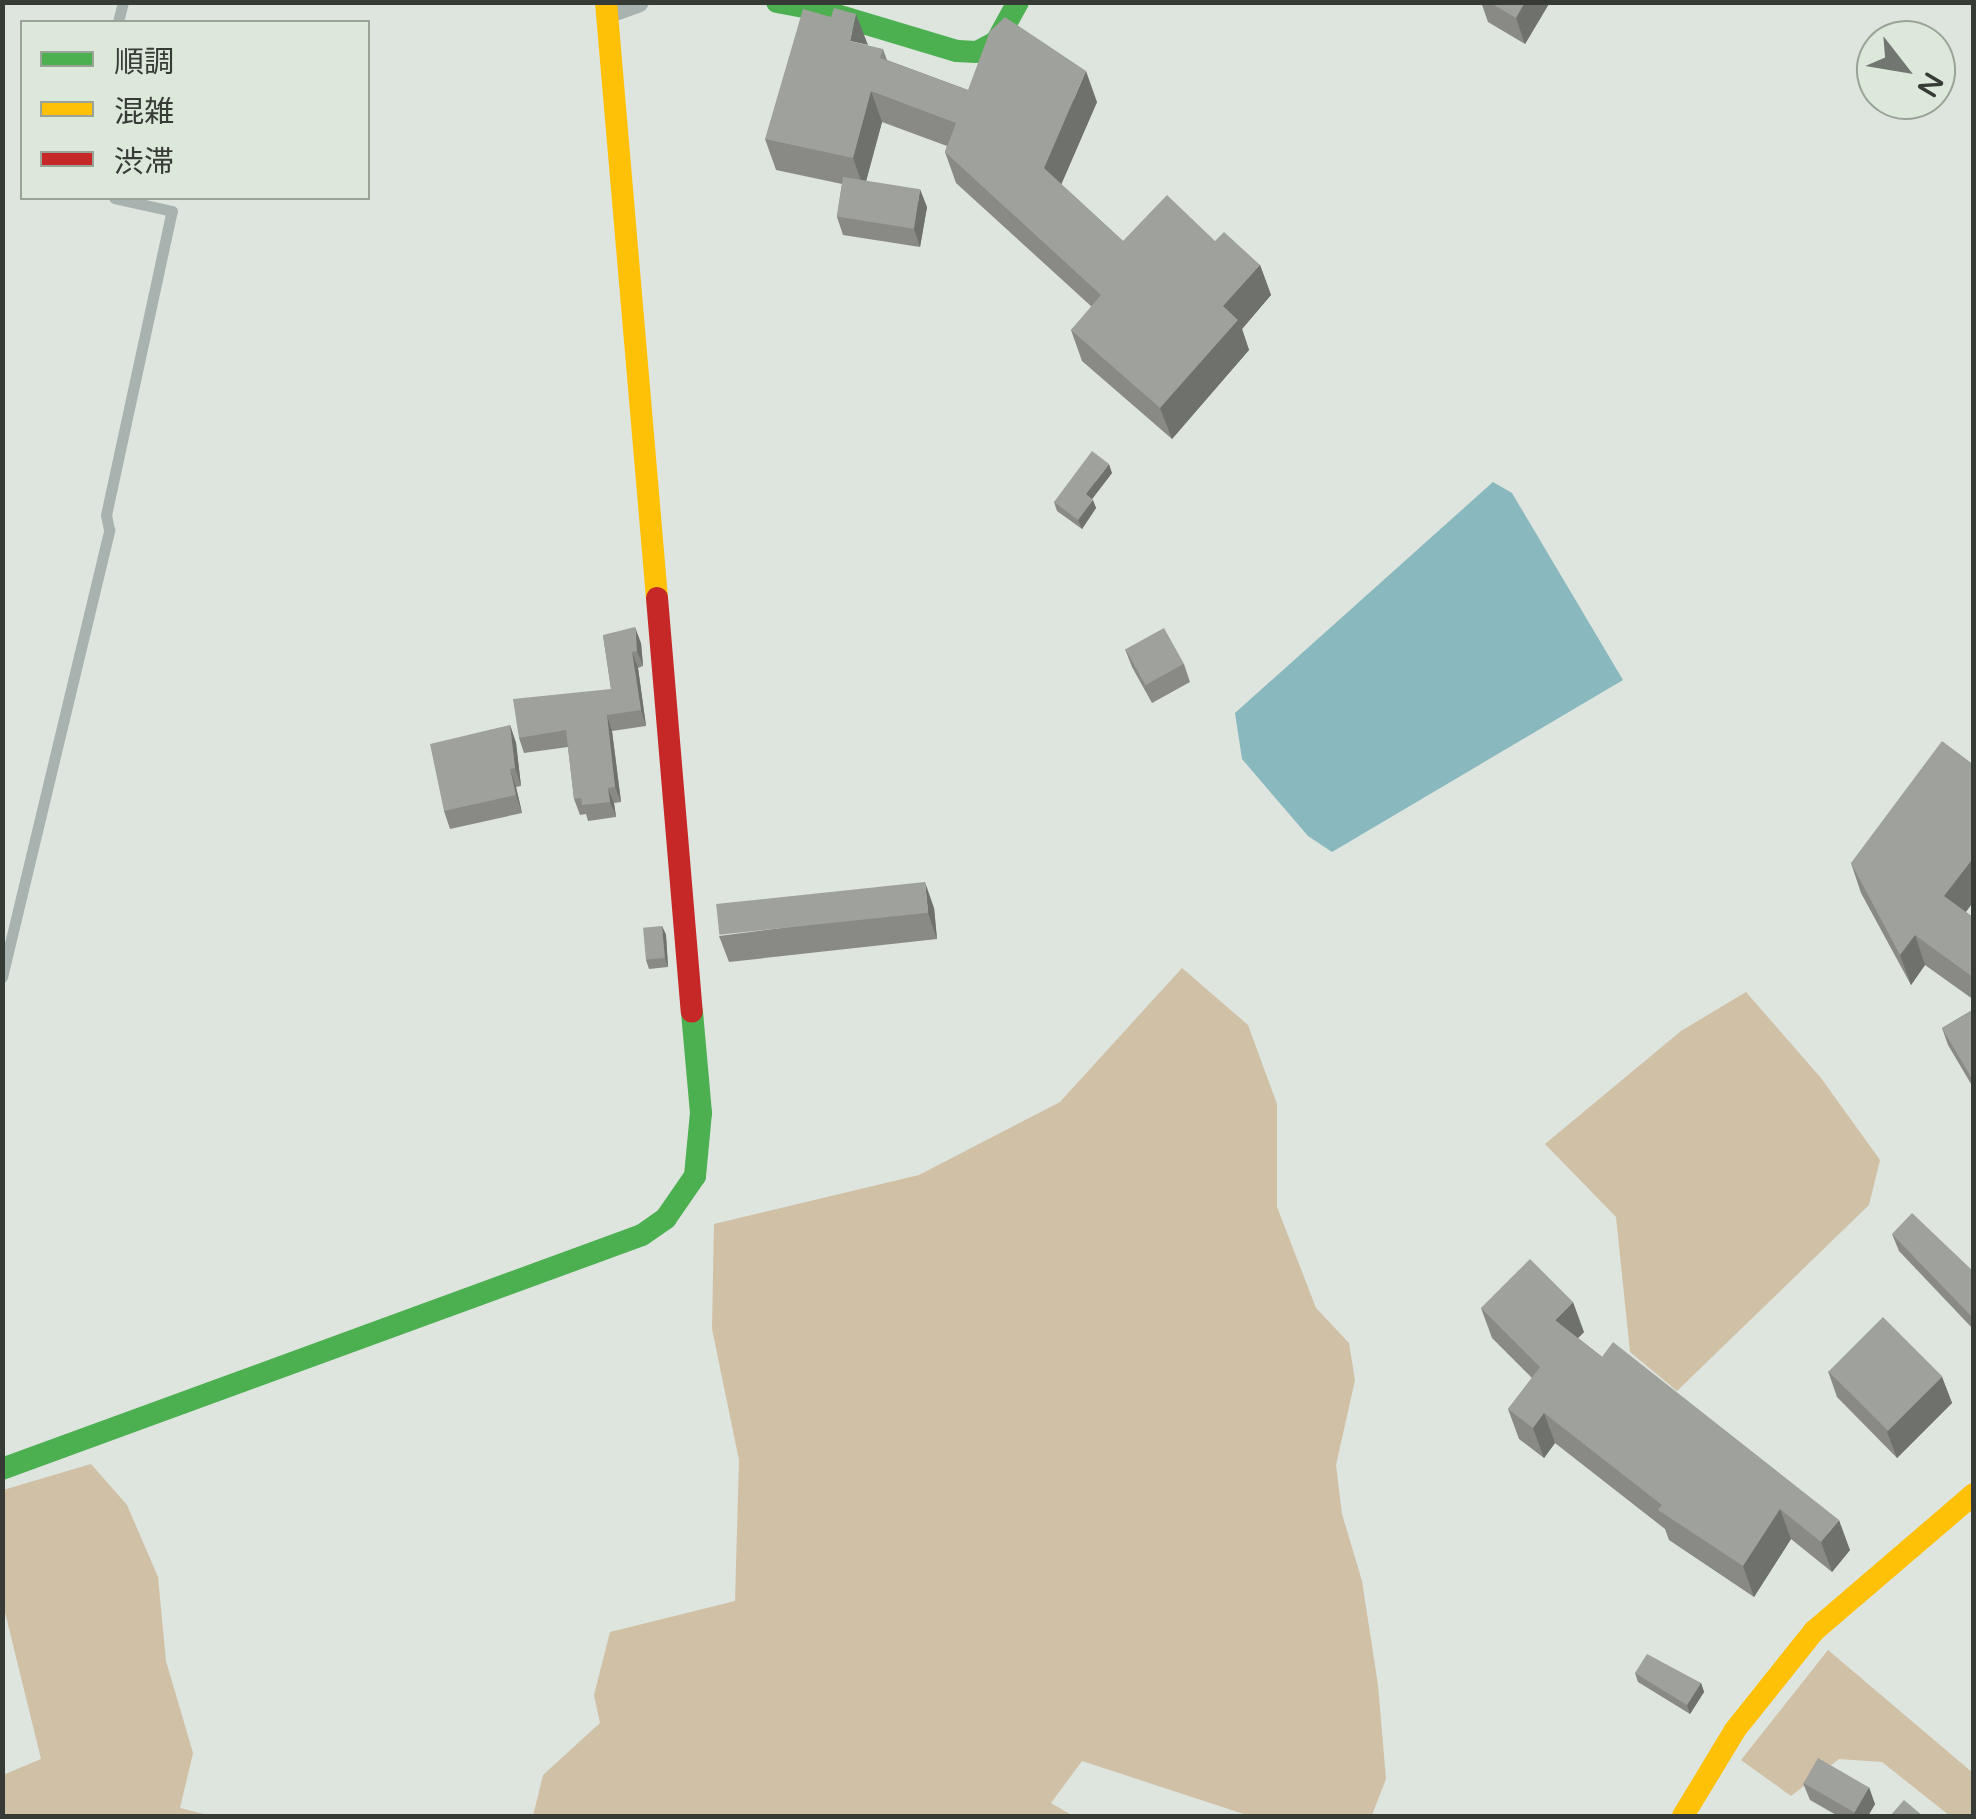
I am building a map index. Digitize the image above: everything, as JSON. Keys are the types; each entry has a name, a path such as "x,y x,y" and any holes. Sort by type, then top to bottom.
{"street":[{"path":"2,1469 642,1234 666,1218 695,1176 702,1114 607,8 638,2"},
{"path":"777,2 820,10 958,51 977,52 996,42 1018,2"},
{"path":"1683,1816 1735,1730 1814,1631 1974,1494"}],"lane":[{"path":"2,976 109,530 106,514 172,211 123,200"}],"shaded area":[{"path":"1182,968 1248,1025 1277,1104 1277,1207 1316,1308 1349,1343 1355,1380 1336,1465 1342,1514 1362,1581 1378,1685 1386,1779 1372,1815 1250,1816 1082,1761 1051,1803 1073,1816 533,1816 543,1775 600,1723 594,1695 610,1632 735,1601 739,1460 712,1329 714,1224 919,1175 1060,1102"},
{"path":"1746,992 1821,1078 1880,1160 1869,1205 1677,1391 1630,1352 1616,1217 1545,1144 1681,1031"},
{"path":"91,1464 127,1505 158,1577 166,1661 193,1753 180,1808 212,1816 3,1816 3,1775 41,1759 3,1604 3,1490"},
{"path":"1828,1650 1973,1773 1973,1816 1950,1816 1882,1762 1839,1759 1791,1796 1741,1760"}],"water":[{"path":"1493,482 1512,493 1623,680 1332,852 1308,836 1242,759 1235,713"}],"building":[{"path":"1489,2 1525,2 1516,18"},
{"path":"834,8 856,14 850,41 883,49 880,58 968,90 990,31 1005,17 1086,71 1044,168 1123,241 1167,195 1215,241 1224,232 1260,265 1223,306 1238,320 1160,408 1071,330 1101,295 945,152 956,123 871,91 853,158 765,139 803,9 831,17"},
{"path":"843,177 920,189 914,229 837,217"},
{"path":"1092,451 1109,464 1086,494 1093,500 1078,520 1054,502"},
{"path":"635,627 637,651 632,652 641,710 607,715 615,787 608,788 610,802 582,805 581,798 574,799 566,730 519,738 513,699 611,689 603,635"},
{"path":"1164,628 1184,664 1145,685 1126,649"},
{"path":"510,725 515,768 510,769 516,795 444,811 430,744"},
{"path":"1942,741 1974,765 1974,857 1944,896 1974,918 1974,978 1915,935 1900,955 1851,863"},
{"path":"925,882 928,913 719,935 716,904"},
{"path":"662,926 665,958 646,960 643,928"},
{"path":"1974,1009 1974,1082 1942,1028"},
{"path":"1912,1213 1974,1272 1974,1319 1892,1234"},
{"path":"1530,1259 1573,1302 1555,1320 1602,1357 1613,1342 1839,1520 1821,1542 1780,1509 1743,1566 1658,1510 1662,1505 1544,1413 1533,1428 1508,1409 1540,1367 1481,1308"},
{"path":"1883,1317 1942,1376 1888,1431 1829,1371"},
{"path":"1647,1654 1701,1683 1687,1705 1635,1673"},
{"path":"1818,1758 1869,1788 1855,1813 1804,1783"},
{"path":"1904,1800 1923,1816 1890,1816"}],"traffic: fast":[{"path":"777,2 820,10 957,51 977,52 996,42 1018,2"},
{"path":"2,1469 642,1235 666,1218 695,1176 701,1113 692,1012"}],"traffic: slow":[{"path":"606,2 657,598"},
{"path":"1683,1816 1735,1730 1814,1631 1974,1494"}],"traffic: jam":[{"path":"657,598 692,1012"}]}
